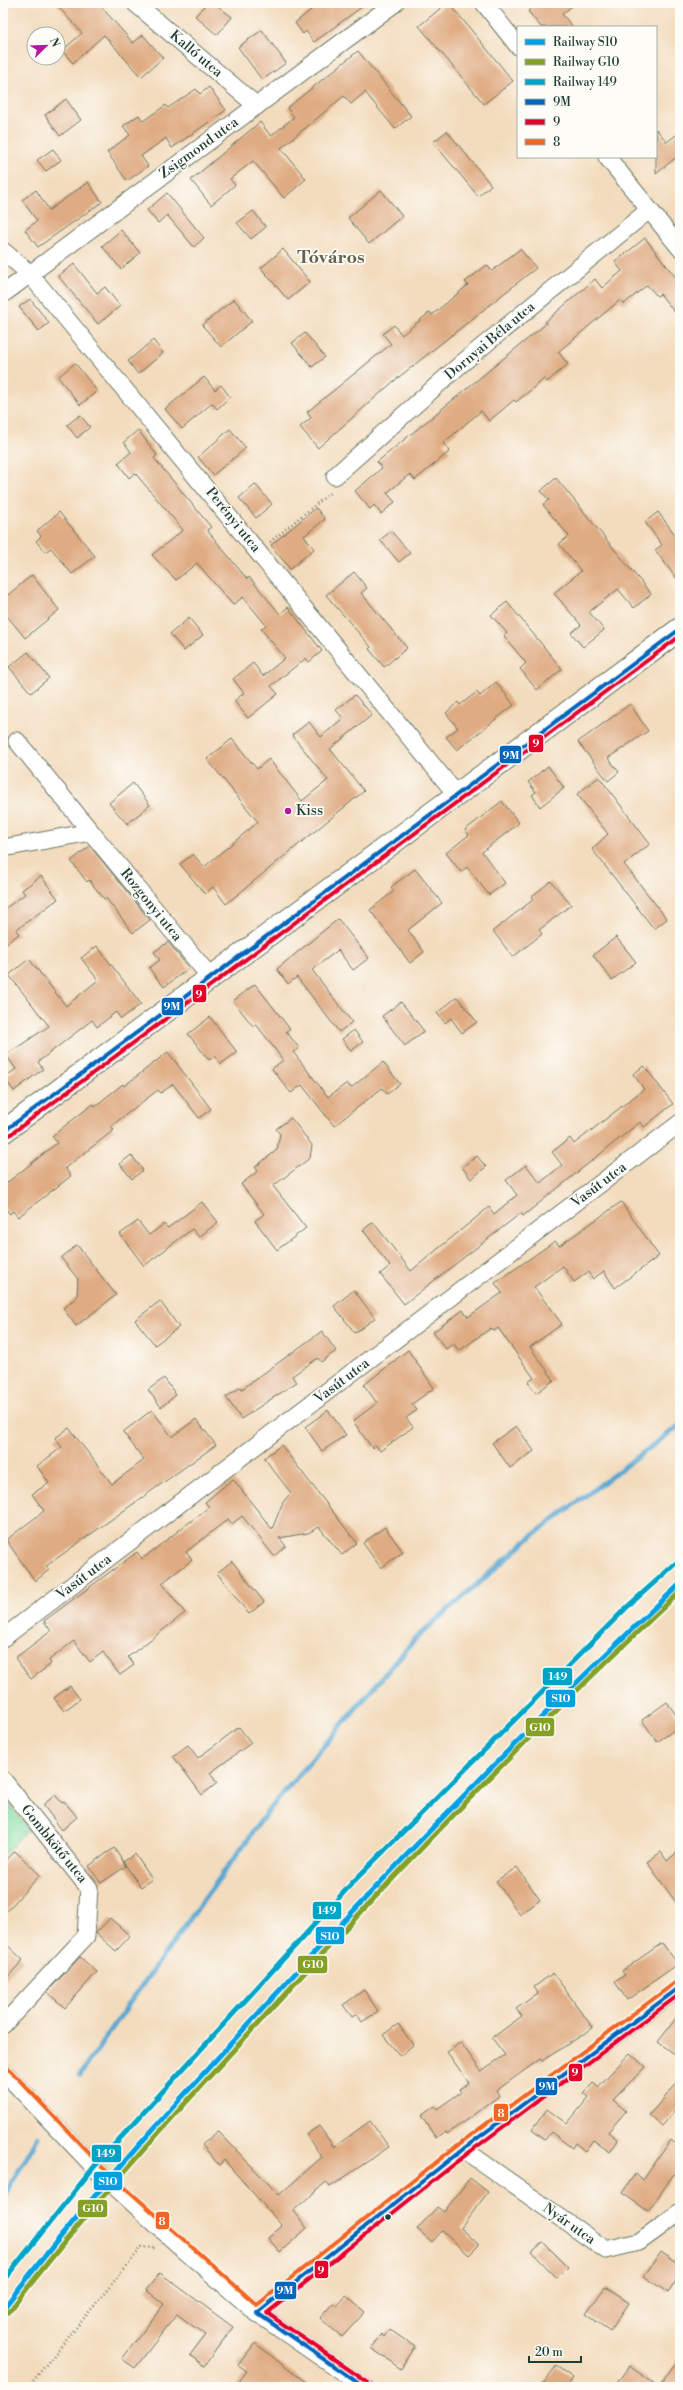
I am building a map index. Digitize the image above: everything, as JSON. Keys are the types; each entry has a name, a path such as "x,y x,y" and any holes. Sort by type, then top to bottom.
{"main road":[{"path":"3,1132 680,629"}],"street":[{"name":"Kalló utca","path":"135,3 257,106"},
{"name":"Zsigmond utca","path":"3,294 29,273 395,3"},
{"path":"484,3 517,45"},
{"path":"608,158 680,248"},
{"name":"Dornyai Béla utca","path":"335,476 461,364 649,210"},
{"name":"Perényi utca","path":"3,251 29,273 457,795"},
{"name":"Rozgonyi utca","path":"17,741 211,978"},
{"path":"3,848 92,832"},
{"name":"Vasút utca","path":"3,1638 680,1123"},
{"name":"Gombkötő utca","path":"3,1780 89,1888 86,1936 3,2025"},
{"path":"257,2313 463,2149 680,1987"},
{"path":"3,2071 107,2179 183,2249 257,2313 364,2387"},
{"name":"Nyár utca","path":"463,2149 606,2250 639,2242 680,2212"}],"path":[{"path":"258,551 339,485 335,476"},
{"path":"28,2387 142,2247 183,2249"}],"green space":[{"path":"3,1796 28,1829 3,1856"}],"building":[{"path":"55,3 98,3 133,43 143,35 163,58 141,77 104,35 73,63 66,55 66,47 82,33"},
{"path":"207,3 214,3 232,17 217,35 195,16"},
{"path":"308,3 367,3 314,42 306,31 303,34 295,23 312,9"},
{"path":"447,3 449,3 513,81 484,104 419,26"},
{"path":"538,3 576,3 562,14 572,26 540,26 528,11"},
{"path":"262,30 286,63 262,80 238,47"},
{"path":"358,51 411,116 395,129 365,92 351,104 344,96 281,148 306,179 284,198 253,161 230,179 235,185 211,205 191,180 260,122 271,136 294,117 287,108"},
{"path":"209,87 226,110 172,148 166,138 141,156 148,166 127,181 107,152 130,135 123,126 139,115 143,121 166,105 168,108 196,89 200,94"},
{"path":"66,99 81,120 60,136 45,115"},
{"path":"657,130 667,142 680,132 680,154 656,174"},
{"path":"447,131 491,185 478,196 433,142"},
{"path":"53,149 61,160 46,171 37,160"},
{"path":"88,182 102,202 38,247 25,230 37,221 22,200 36,190 49,210"},
{"path":"381,190 402,216 369,244 348,218"},
{"path":"167,193 204,238 194,247 167,215 158,223 147,210"},
{"path":"253,211 266,227 251,239 237,223"},
{"path":"121,230 140,253 121,269 102,246"},
{"path":"645,238 680,283 680,319 660,294 657,296 647,285 624,304 620,300 558,352 568,364 547,382 544,379 516,402 514,400 489,421 481,411 443,443 450,451 415,480 410,474 387,493 395,502 381,514 374,505 370,509 355,491 382,468 377,462 547,323 545,322 595,279 602,288 622,271 615,262"},
{"path":"283,249 310,282 288,300 261,268"},
{"path":"520,249 536,268 394,381 318,448 300,427 311,418 307,412 391,344 383,334 394,325 402,335 430,312 432,315 468,285 465,282 487,265 492,271"},
{"path":"74,264 97,293 105,287 120,306 98,324 58,276"},
{"path":"30,299 49,323 39,331 19,307"},
{"path":"234,299 252,321 221,347 202,325"},
{"path":"305,333 325,357 312,367 292,343"},
{"path":"153,340 163,353 138,374 128,361"},
{"path":"75,363 97,391 80,405 58,377"},
{"path":"204,377 215,390 221,385 230,397 217,409 212,403 182,429 165,409"},
{"path":"80,415 90,427 77,438 67,425"},
{"path":"230,429 246,448 213,475 198,457"},
{"path":"138,430 157,455 154,458 211,527 207,530 247,579 249,577 280,614 288,607 322,651 309,662 306,658 271,686 278,694 248,718 234,701 244,693 233,679 253,663 263,676 285,658 261,629 266,625 243,597 233,605 197,563 176,580 152,555 183,530 135,473 129,478 118,463 131,452 124,442"},
{"path":"556,478 651,594 634,608 618,589 589,612 604,630 583,647 571,633 581,625 554,593 581,571 559,544 569,536 543,505 549,500 541,491"},
{"path":"255,484 272,504 256,518 239,498"},
{"path":"316,508 325,519 304,536 314,549 290,569 271,545"},
{"path":"59,512 95,556 72,574 51,548 45,552 36,541 41,536 37,531"},
{"path":"658,512 680,541 680,583 655,550 662,545 645,522"},
{"path":"391,531 410,553 399,562 380,540"},
{"path":"354,572 367,588 361,593 407,648 384,667 369,649 371,647 326,595"},
{"path":"32,575 59,610 25,638 3,611 3,599"},
{"path":"507,602 562,669 537,690 520,669 526,663 504,636 507,633 491,615"},
{"path":"189,618 203,635 184,651 170,634"},
{"path":"28,652 49,678 31,693 9,667"},
{"path":"496,682 514,705 457,750 446,737 458,728 446,713 458,702 460,705 477,692 480,696"},
{"path":"355,695 372,715 330,749 364,791 226,904 213,887 205,894 180,864 193,854 204,867 258,822 207,759 232,739 257,769 269,759 302,801 328,780 292,735 309,722 321,737 343,718 336,710"},
{"path":"630,704 648,731 608,758 619,772 608,781 578,742"},
{"path":"548,766 564,788 540,807 532,795 536,792 528,782"},
{"path":"599,777 650,844 624,864 667,919 654,929 592,849 608,834 577,794"},
{"path":"133,783 150,805 127,824 109,803"},
{"path":"502,801 519,823 482,852 505,883 489,895 467,867 461,872 446,853 469,835 465,830"},
{"path":"90,846 150,920 133,933 106,898 104,899 89,880 87,882 71,861"},
{"path":"415,869 442,903 408,930 424,952 410,963 370,910 394,891 391,887"},
{"path":"41,876 58,899 16,930 19,934 3,946 3,910 25,894 22,890"},
{"path":"551,881 571,905 539,930 542,934 513,957 493,931 534,899 532,896"},
{"path":"338,919 369,958 353,970 338,950 312,970 352,1022 339,1032 297,977 288,984 277,969"},
{"path":"616,937 636,962 612,980 593,955"},
{"path":"168,942 189,968 164,987 149,968 160,960 154,952"},
{"path":"97,946 141,1004 121,1019 116,1012 97,1027 92,1020 38,1062 43,1069 14,1091 4,1078 16,1069 6,1055 49,1026 9,975 29,959 66,1006 98,980 81,958"},
{"path":"255,984 290,1029 286,1031 299,1048 293,1052 328,1097 347,1083 351,1088 383,1062 400,1084 387,1094 382,1088 334,1126 302,1085 291,1093 272,1069 283,1060 256,1024 253,1026 233,1001"},
{"path":"457,997 477,1022 462,1033 451,1018 445,1023 437,1013"},
{"path":"401,1002 424,1031 405,1046 382,1016"},
{"path":"210,1017 237,1052 221,1064 215,1056 209,1060 188,1034"},
{"path":"354,1030 363,1042 351,1051 342,1039"},
{"path":"168,1052 211,1109 199,1118 173,1084 161,1093 158,1090 111,1126 114,1130 65,1168 71,1176 18,1217 13,1211 10,1214 3,1205 3,1186 57,1143 52,1136 93,1104 95,1106 123,1084 124,1086"},
{"path":"644,1066 673,1104 644,1127 640,1122 523,1216 521,1213 404,1304 380,1274 390,1266 363,1230 373,1222 411,1271 489,1207 494,1214 517,1195 506,1180 526,1165 540,1183 562,1165 552,1152 570,1138 574,1144 644,1089 633,1074"},
{"path":"291,1118 312,1145 310,1158 273,1186 306,1228 277,1250 255,1221 264,1214 241,1184 258,1171 255,1167 277,1150 280,1134 276,1129"},
{"path":"131,1155 143,1170 132,1179 120,1164"},
{"path":"477,1156 486,1167 471,1179 462,1167"},
{"path":"202,1202 218,1222 199,1237 192,1229 144,1266 120,1234 138,1221 149,1235 164,1224 168,1228"},
{"path":"621,1202 659,1256 615,1288 604,1271 593,1279 588,1272 574,1282 563,1266 534,1287 562,1324 530,1347 554,1380 536,1393 528,1382 534,1378 498,1328 494,1331 491,1328 459,1351 454,1344 446,1349 433,1332 463,1310 468,1317 502,1293 495,1283 555,1241 559,1246"},
{"path":"77,1245 116,1295 76,1326 63,1308 77,1297 78,1279 61,1258"},
{"path":"354,1290 375,1318 355,1333 334,1306"},
{"path":"160,1301 179,1327 155,1345 135,1320"},
{"path":"322,1331 336,1351 321,1362 318,1358 292,1376 297,1382 241,1419 226,1397 241,1387 242,1389"},
{"path":"408,1350 434,1388 412,1404 417,1410 406,1418 413,1427 380,1451 376,1445 372,1448 353,1421 377,1403 364,1385"},
{"path":"164,1378 176,1395 161,1407 148,1390"},
{"path":"152,1410 172,1437 196,1419 216,1445 46,1566 49,1570 35,1581 6,1540 44,1511 32,1494 49,1483 37,1466 62,1447 55,1438 69,1428 112,1484 144,1460 123,1432"},
{"path":"328,1410 346,1435 322,1451 305,1427"},
{"path":"516,1426 534,1451 510,1468 492,1443"},
{"path":"281,1445 357,1543 342,1555 319,1527 308,1533 279,1538 286,1546 274,1556 242,1516 232,1524 228,1519 186,1552 192,1560 162,1583 185,1613 128,1657 134,1665 120,1675 103,1652 90,1662 74,1641 49,1660 51,1664 31,1679 15,1658 51,1631 44,1621 137,1552 142,1559 209,1507 205,1502 233,1479 272,1529 283,1502 291,1493 264,1458"},
{"path":"385,1527 403,1552 381,1568 363,1543"},
{"path":"232,1561 264,1602 249,1614 217,1573"},
{"path":"70,1686 80,1699 64,1711 54,1698"},
{"path":"667,1702 680,1721 680,1726 657,1742 642,1720"},
{"path":"239,1727 251,1743 210,1773 217,1783 202,1795 173,1756 188,1745 198,1758"},
{"path":"55,1795 62,1803 64,1801 77,1817 62,1830 43,1805"},
{"path":"114,1848 126,1866 101,1883 89,1866"},
{"path":"680,1850 680,1908 647,1862 661,1852 667,1861"},
{"path":"15,1851 40,1875 3,1915 3,1864"},
{"path":"135,1854 152,1879 141,1887 123,1862"},
{"path":"517,1867 540,1900 520,1915 496,1881"},
{"path":"110,1918 130,1936 116,1951 96,1933"},
{"path":"3,1941 23,1960 3,1982"},
{"path":"662,1943 678,1964 627,2000 615,1982 625,1975 622,1971"},
{"path":"80,1957 97,1972 65,2008 47,1992"},
{"path":"553,1973 593,2028 542,2061 540,2059 496,2091 499,2096 447,2134 445,2131 436,2138 421,2116 435,2106 437,2109 461,2092 459,2089 469,2083 447,2052 461,2043 481,2071 505,2055 492,2038 522,2016 516,2009 538,1993 534,1987"},
{"path":"364,1990 378,2011 362,2022 357,2014 352,2017 343,2005"},
{"path":"680,2013 680,2058 658,2042"},
{"path":"398,2024 413,2045 400,2056 383,2035"},
{"path":"630,2053 645,2067 613,2100 626,2111 608,2132 618,2140 610,2152 593,2140 585,2151 575,2143 572,2148 551,2132 545,2140 532,2130 547,2109 567,2124 589,2097 584,2093 593,2083 598,2087"},
{"path":"680,2080 680,2105 662,2126 649,2115"},
{"path":"370,2121 389,2147 330,2187 326,2182 293,2211 307,2228 280,2252 268,2238 282,2226 224,2160 219,2165 202,2145 218,2131 279,2195 322,2157 306,2135 319,2126 334,2147"},
{"path":"671,2140 680,2147 680,2178 674,2174 648,2211 622,2193 635,2174 643,2180"},
{"path":"470,2178 488,2192 461,2228 479,2245 469,2255 442,2231 432,2242 417,2229 437,2207 444,2212"},
{"path":"543,2242 568,2267 557,2278 532,2252"},
{"path":"661,2252 680,2265 680,2275 668,2293 644,2276"},
{"path":"160,2273 233,2327 204,2366 190,2355 205,2335 177,2314 135,2368 122,2359 164,2304 146,2290"},
{"path":"605,2287 629,2303 610,2331 586,2314"},
{"path":"346,2296 365,2312 342,2337 320,2318 333,2303 337,2306"},
{"path":"389,2329 415,2347 401,2369 371,2348 381,2334 384,2337"},
{"path":"255,2343 313,2387 235,2387 247,2371 238,2365"},
{"path":"680,2356 680,2387 659,2387"},
{"path":"556,2366 573,2378 567,2387 541,2387"},
{"path":"629,2366 659,2387 614,2387"}],"waterway":[{"path":"80,2075 135,1995 268,1811 416,1638 532,1536 680,1425"},
{"path":"3,2198 38,2137"}],"rail line":[{"name":"149","path":"3,2281 94,2167 354,1881 627,1607 676,1563"},
{"name":"S10","path":"3,2309 66,2230 132,2154 199,2078 317,1950 469,1790 573,1686 680,1584"},
{"name":"G10","path":"8,2313 39,2273 138,2156 323,1953 524,1743 680,1592"}],"transit line":[{"name":"9M","path":"3,1132 680,629"},
{"name":"9","path":"7,1137 680,636"},
{"name":"8","path":"7,2067 102,2167 257,2305 459,2144 676,1982"},
{"name":"9M","path":"364,2387 257,2313 463,2149 680,1987"},
{"name":"9","path":"367,2382 267,2313 467,2154 680,1994"}],"place":[{"name":"Kiss","path":"288,811"}],"district":[{"name":"Tóváros","path":"331,257"}]}
